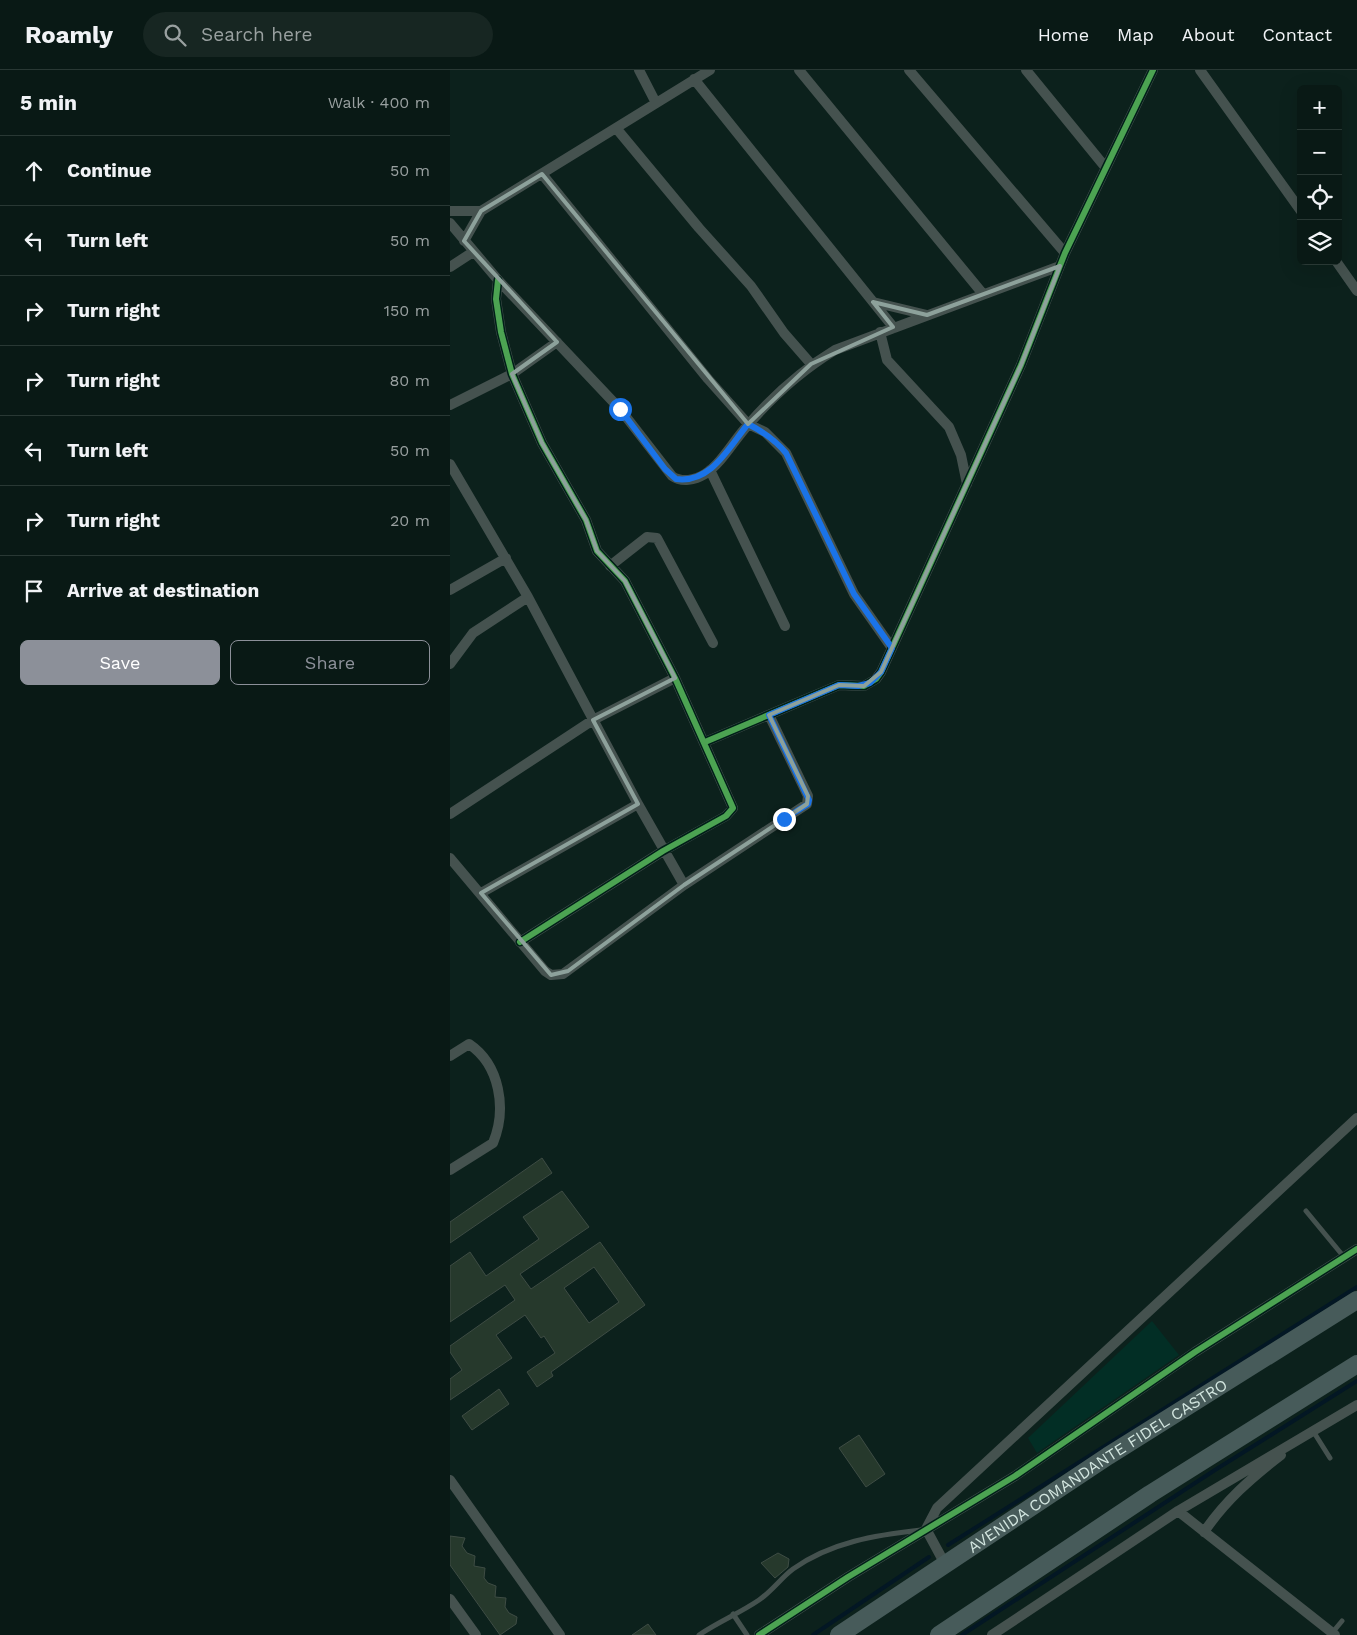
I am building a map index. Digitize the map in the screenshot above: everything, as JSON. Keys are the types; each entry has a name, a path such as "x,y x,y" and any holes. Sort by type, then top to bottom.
{"highway":[{"name":"AVENIDA COMANDANTE FIDEL CASTRO","path":"839,1635 1108,1456 1357,1300"},
{"path":"939,1635 1150,1494 1357,1364"}],"street":[{"path":"639,70 656,103"},
{"path":"464,241 481,211 710,70"},
{"path":"798,70 983,294"},
{"path":"909,70 1065,253"},
{"path":"1026,70 1106,168"},
{"path":"705,742 839,685 858,686 870,683 881,672 1021,365 1065,253 1153,70"},
{"path":"1200,70 1297,205"},
{"path":"694,80 894,328"},
{"path":"616,128 746,281 784,333 811,364"},
{"path":"542,174 708,380 748,424 765,432 786,453 854,594 892,648"},
{"path":"450,211 481,211"},
{"path":"450,223 498,280 620,409 672,476 676,479 687,480 703,475 710,470 748,424 811,364 835,350 1060,266"},
{"path":"450,267 473,252"},
{"path":"1339,265 1357,291"},
{"path":"498,280 496,299 498,319 512,374 542,443 586,520 597,551 625,581 675,678 733,808 726,816 663,851 520,942"},
{"path":"873,302 927,315"},
{"path":"880,332 886,360 949,427 961,455 967,484"},
{"path":"450,405 512,374 557,342"},
{"path":"450,464 454,481 506,558 663,851 684,885"},
{"path":"710,470 785,626"},
{"path":"610,566 647,537 657,538 713,643"},
{"path":"450,590 506,558"},
{"path":"450,664 473,632 528,597"},
{"path":"450,814 593,720 675,678"},
{"path":"450,858 545,971 551,975 563,974 684,885 808,804 808,796 769,715"},
{"path":"480,893 638,804"},
{"path":"450,1056 469,1044 480,1051 497,1083 499,1118 493,1143 450,1170"},
{"path":"926,1529 937,1508 1357,1118"},
{"path":"759,1635 926,1529 1015,1476 1203,1347 1357,1249"},
{"path":"992,1635 1178,1511 1312,1429 1357,1405"},
{"path":"1204,1532 1218,1512 1237,1491 1312,1429"},
{"path":"450,1480 560,1635"},
{"path":"1178,1511 1334,1634"},
{"path":"926,1529 945,1564"},
{"path":"450,1599 476,1635"}],"lane":[{"path":"1306,1211 1344,1257"},
{"path":"1312,1429 1330,1458"},
{"path":"699,1635 759,1600 793,1569 838,1545 882,1534 926,1529"},
{"path":"733,1614 747,1635"},
{"path":"1334,1634 1342,1621"}],"highlighted area":[{"path":"542,174 748,424 811,364 893,327 873,302 927,315 1060,266 1021,365 881,672 864,686 839,685 769,715 808,796 807,804 684,885 568,971 551,975 481,893 638,804 593,720 675,678 625,581 597,551 586,520 542,443 512,374 557,342 464,241 481,211"}],"shaded area":[{"path":"1152,1321 1179,1355 1037,1453 1028,1438"}],"building":[{"path":"542,1158 552,1173 450,1243 450,1222"},
{"path":"562,1191 589,1227 520,1274 531,1289 600,1242 645,1305 551,1372 553,1376 537,1387 527,1372 555,1353 544,1336 541,1338 525,1315 496,1335 512,1358 450,1400 450,1379 462,1370 450,1352 450,1346 515,1300 505,1285 450,1322 450,1266 470,1252 486,1276 539,1239 523,1217","holes":["594,1267 619,1302 589,1323 564,1288"]},
{"path":"499,1389 509,1404 472,1430 462,1416"},
{"path":"859,1435 885,1474 866,1487 839,1448"},
{"path":"450,1536 465,1538 462,1546 467,1553 475,1556 474,1566 485,1568 484,1578 488,1583 496,1586 495,1597 506,1598 505,1607 509,1613 517,1617 516,1624 500,1635 450,1565"},
{"path":"778,1553 789,1559 788,1567 775,1578 761,1563"},
{"path":"648,1624 656,1635 632,1635"}],"waterway":[{"path":"948,1545 1357,1287"},
{"path":"962,1635 1215,1470 1357,1381"},
{"path":"813,1635 929,1557"}],"cycle path":[{"path":"705,742 839,685 864,686 876,679 881,672 1021,365 1065,253 1153,70"},
{"path":"498,280 496,299 501,332 512,374 542,443 586,520 597,551 625,581 675,678 733,808 726,816 663,851 520,942"},
{"path":"759,1635 848,1577 1015,1476 1195,1352 1357,1249"}],"route":[{"path":"620,409 665,469 676,479 695,479 710,470 748,424 765,432 786,453 854,594 892,648 881,672 870,683 864,686 839,685 769,715 809,800 808,804 784,819"}]}
